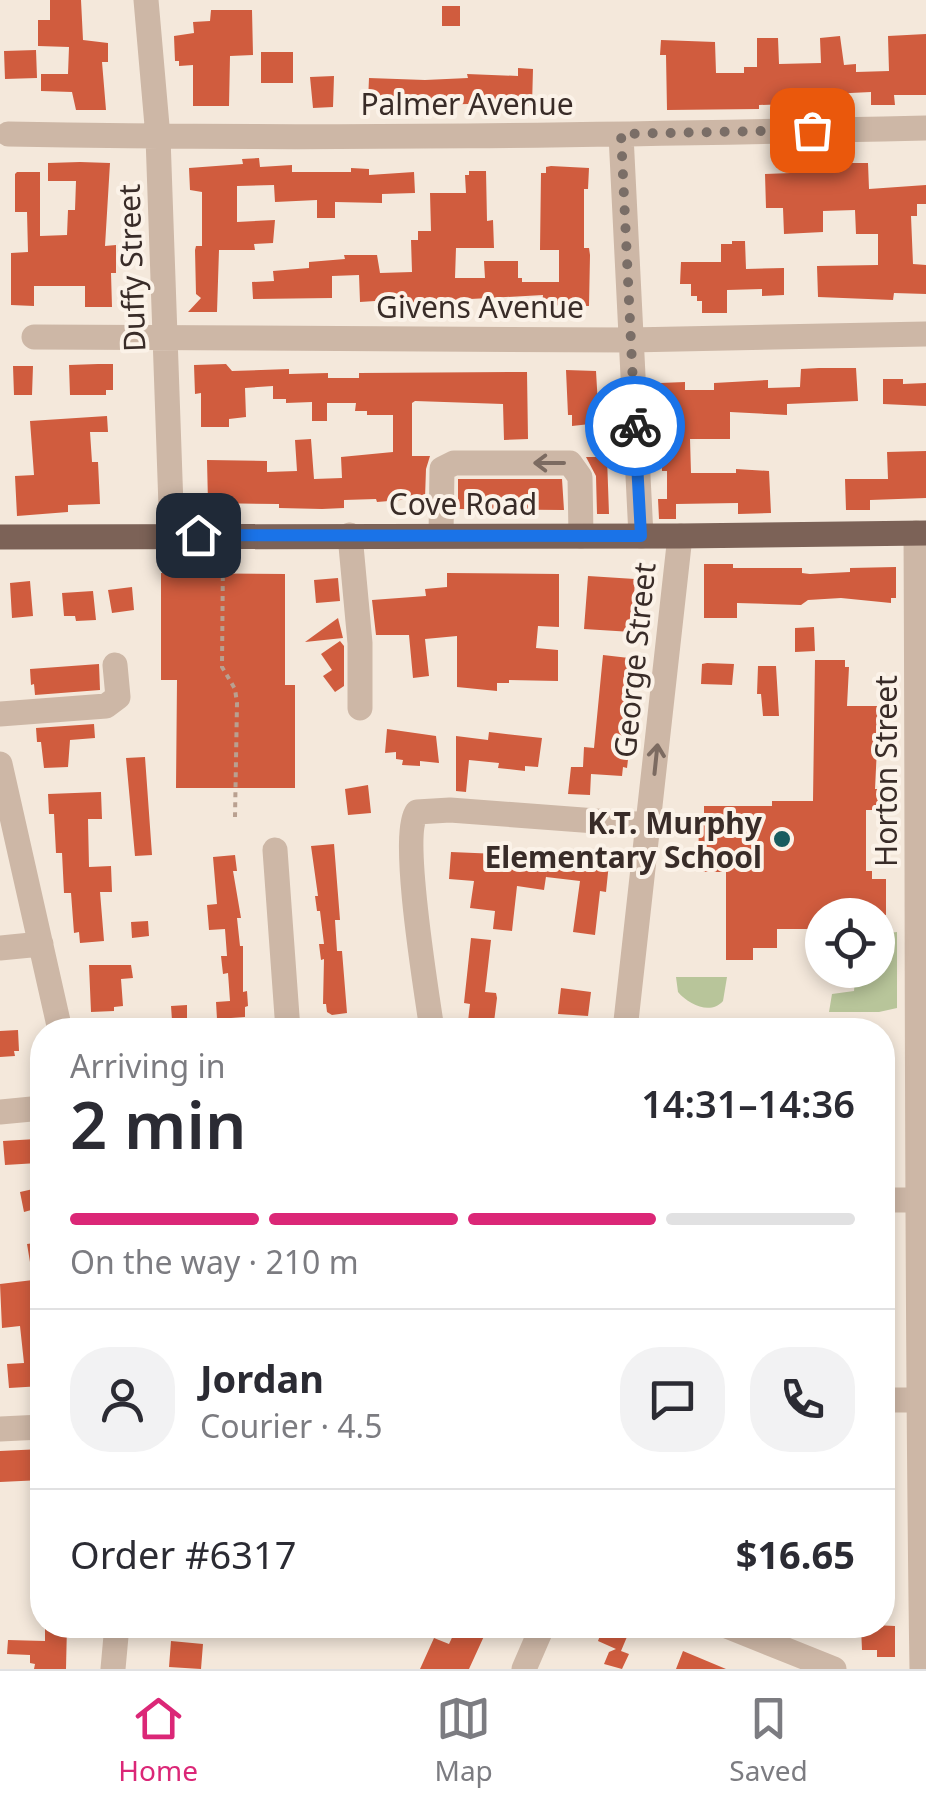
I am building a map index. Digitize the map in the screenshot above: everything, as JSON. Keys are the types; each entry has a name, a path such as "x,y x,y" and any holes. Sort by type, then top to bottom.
{"main road":[{"name":"Cove Road","path":"0,536 921,533"}],"street":[{"name":"Duffy Street","path":"146,0 158,136 172,535"},
{"name":"Palmer Avenue","path":"8,134 621,134 926,128"},
{"path":"621,134 641,536"},
{"name":"Givens Avenue","path":"34,338 630,340 926,334"},
{"path":"441,535 442,469 454,463 570,464 580,477 581,536"},
{"name":"Horton Street","path":"921,533 918,1400 922,1669"},
{"path":"350,535 360,642 360,708"},
{"name":"George Street","path":"627,1018 651,900 649,826 680,536"},
{"path":"0,714 106,706 118,697 115,666"},
{"path":"0,764 57,1018"},
{"path":"431,1018 410,848 417,812 450,810 649,826"},
{"path":"275,850 287,1018"},
{"path":"0,948 41,944"},
{"path":"0,1112 30,1109"},
{"path":"895,1200 920,1200"},
{"path":"895,1400 918,1400"},
{"path":"0,1429 30,1428"},
{"path":"113,1669 116,1638"},
{"path":"524,1669 537,1638"},
{"path":"756,1638 834,1669"}],"path":[{"path":"223,535 222,666 235,689 236,817"}],"green space":[{"path":"895,932 897,1008 829,1012 832,994 854,988 895,988"},
{"path":"676,977 727,977 723,1001 706,1008 688,1001 678,992"}],"building":[{"path":"50,0 81,0 83,40 108,43 108,62 102,62 106,110 76,110 72,92 41,91 41,74 68,74 69,47 38,46 38,20 50,20"},
{"path":"442,6 460,6 460,26 442,26"},
{"path":"211,10 252,10 253,55 230,56 229,106 193,106 193,65 179,66 179,61 175,61 174,36 194,33 193,22 210,21"},
{"path":"926,34 926,95 894,95 895,105 871,105 871,92 809,95 808,107 791,108 791,104 759,105 759,109 667,110 666,55 660,55 661,40 715,42 716,73 744,73 744,67 757,67 757,38 778,38 779,64 821,63 820,38 840,36 844,65 856,64 856,72 889,71 888,36"},
{"path":"36,50 37,78 5,79 4,51"},
{"path":"261,52 293,52 293,83 261,83"},
{"path":"518,68 533,69 532,106 425,105 425,97 395,96 395,103 368,102 369,78 518,76"},
{"path":"334,76 333,107 313,108 310,77"},
{"path":"259,158 260,167 292,165 292,172 351,172 351,168 369,169 369,175 414,172 415,193 382,194 382,203 335,202 335,218 317,218 317,200 275,202 274,185 237,186 237,222 275,220 273,243 254,244 255,250 219,250 217,312 188,312 201,298 196,294 195,250 202,246 202,192 190,190 189,168 243,164 242,159"},
{"path":"48,163 110,163 105,246 116,245 116,273 111,273 112,307 85,307 85,286 34,286 34,306 11,305 11,253 28,252 27,212 15,212 15,174 40,172 40,236 67,235 68,210 75,210 76,181 48,181"},
{"path":"848,163 868,163 869,189 926,185 926,204 917,204 917,216 911,216 913,264 926,265 926,294 894,293 893,300 818,297 817,266 878,265 878,234 856,234 855,210 823,211 823,232 784,234 783,208 766,208 765,174 816,172 816,168 848,167"},
{"path":"551,166 589,168 588,189 584,189 584,248 589,248 590,255 589,306 542,305 543,295 453,300 453,306 411,305 392,309 390,300 360,302 359,275 332,276 332,298 253,299 252,282 274,281 273,271 309,268 309,262 345,259 344,255 377,255 380,273 412,272 411,240 418,240 418,231 431,231 430,193 466,193 465,175 469,171 486,171 487,221 493,220 494,248 456,248 455,278 485,278 484,261 518,261 518,278 522,282 559,282 559,250 540,250 541,173"},
{"path":"745,241 746,269 784,268 784,295 762,296 762,289 727,290 727,313 702,313 702,301 691,296 691,284 680,284 681,262 721,262 721,244"},
{"path":"113,364 113,390 106,390 106,395 70,395 69,365"},
{"path":"226,364 232,371 289,369 289,374 328,373 328,378 359,378 359,373 527,372 528,439 504,440 503,404 415,401 412,456 430,456 425,498 344,500 344,508 322,509 208,503 207,460 267,461 267,472 297,471 295,440 311,439 314,479 342,478 341,457 393,452 393,415 367,415 367,411 355,411 356,403 327,403 327,421 312,421 312,402 273,399 273,386 245,388 246,417 229,419 229,427 201,427 201,393 195,394 194,365"},
{"path":"13,366 33,366 32,395 14,395"},
{"path":"856,368 858,401 787,404 787,415 730,412 730,439 690,439 691,473 769,471 771,513 738,514 738,503 676,504 676,519 659,519 658,499 667,499 667,471 658,467 658,443 668,443 668,407 660,407 660,383 685,382 685,390 714,390 714,383 768,380 768,388 800,387 801,369"},
{"path":"566,370 596,371 599,423 572,426"},
{"path":"883,379 903,379 903,384 926,383 926,406 883,404"},
{"path":"107,416 108,432 90,432 92,462 98,462 100,504 68,505 68,512 17,516 15,476 34,475 30,421"},
{"path":"926,451 926,498 870,500 870,510 846,510 845,479 888,479 887,452"},
{"path":"586,457 607,457 609,514 597,514 596,476"},
{"path":"458,479 562,479 564,510 458,509"},
{"path":"704,564 802,568 802,573 810,574 896,567 896,598 891,598 891,603 841,598 808,600 801,605 737,603 737,618 704,618"},
{"path":"161,573 285,574 285,685 295,685 295,788 176,788 177,680 161,680"},
{"path":"447,573 559,574 559,627 538,626 536,648 558,650 558,681 509,680 497,683 497,691 457,687 457,636 425,639 429,676 413,678 409,635 376,635 372,600 426,596 425,589 447,587"},
{"path":"588,576 635,579 632,632 584,629"},
{"path":"338,578 340,601 316,603 314,580"},
{"path":"30,581 33,616 12,618 10,583"},
{"path":"132,587 134,610 112,613 108,590"},
{"path":"93,591 96,620 76,621 75,616 64,616 62,593"},
{"path":"338,618 343,638 305,642"},
{"path":"814,627 815,651 795,652 795,628"},
{"path":"340,641 344,646 344,686 335,692 323,676 332,670 321,654"},
{"path":"603,655 629,658 620,751 629,751 627,768 623,767 622,776 591,774 590,795 568,794 571,767 583,767 584,747 594,748"},
{"path":"815,660 845,660 845,667 849,667 847,706 879,706 875,789 879,789 879,810 866,810 866,871 872,871 872,879 886,879 886,898 805,898 805,929 777,929 777,948 753,948 753,960 726,960 726,872 698,872 699,820 704,820 704,806 772,806 772,801 813,801"},
{"path":"99,664 100,690 35,695 34,684 31,685 30,669"},
{"path":"702,664 734,664 732,685 701,684"},
{"path":"758,666 776,666 779,716 763,716 761,694 757,694"},
{"path":"94,724 95,738 70,740 68,767 44,768 36,728"},
{"path":"387,729 436,736 439,763 420,761 420,766 402,765 403,760 396,759 396,752 385,753"},
{"path":"489,732 542,738 538,767 525,766 525,771 469,760 466,792 456,791 456,736 488,740"},
{"path":"145,757 152,855 135,856 126,758"},
{"path":"368,785 371,813 348,815 345,789"},
{"path":"101,792 102,819 88,819 89,867 111,866 112,892 100,892 104,941 80,943 79,932 74,933 71,893 64,893 62,853 56,853 54,814 49,814 48,794"},
{"path":"334,844 340,920 335,920 337,951 342,951 347,1013 332,1015 323,1004 324,959 321,960 319,944 324,944 311,846"},
{"path":"451,852 520,855 519,866 547,870 544,890 517,886 512,931 493,929 495,911 470,908 474,881 449,879"},
{"path":"235,855 243,992 247,991 248,1006 245,1017 217,1018 216,1002 230,1001 228,973 223,974 221,956 227,956 225,929 209,930 207,905 217,904 213,857"},
{"path":"549,856 609,863 606,892 600,891 595,935 573,932 580,881 546,877"},
{"path":"148,921 149,936 132,938 131,922"},
{"path":"471,938 491,940 485,992 496,993 494,1018 468,1018 470,1004 464,1003"},
{"path":"89,965 131,965 133,978 121,979 123,1006 114,1007 114,1011 91,1012"},
{"path":"561,988 591,992 588,1016 558,1014"},
{"path":"187,1005 187,1018 172,1018 171,1006"},
{"path":"18,1030 19,1051 14,1051 15,1056 0,1057 0,1031"},
{"path":"30,1139 30,1163 5,1165 3,1141"},
{"path":"30,1190 30,1210 24,1212 20,1192"},
{"path":"30,1280 30,1387 9,1388 7,1364 24,1363 20,1326 2,1328 0,1284"},
{"path":"30,1450 30,1481 0,1482 0,1451"},
{"path":"67,1638 66,1669 34,1669 30,1655 7,1654 8,1640"},
{"path":"434,1638 449,1644 452,1638 483,1638 469,1669 420,1669"},
{"path":"626,1638 621,1651 629,1654 622,1669 604,1664 609,1652 616,1649 598,1641"},
{"path":"861,1638 895,1638 895,1657 877,1657 877,1650 862,1650"},
{"path":"171,1641 203,1644 201,1669 169,1667"},
{"path":"683,1651 726,1669 676,1669"}],"way so far":[{"path":"635,426 621,134 812,130"}],"place":[{"name":"K.T. Murphy Elementary School","path":"782,839"}],"route":[{"path":"198,535 641,536 635,426"}]}
